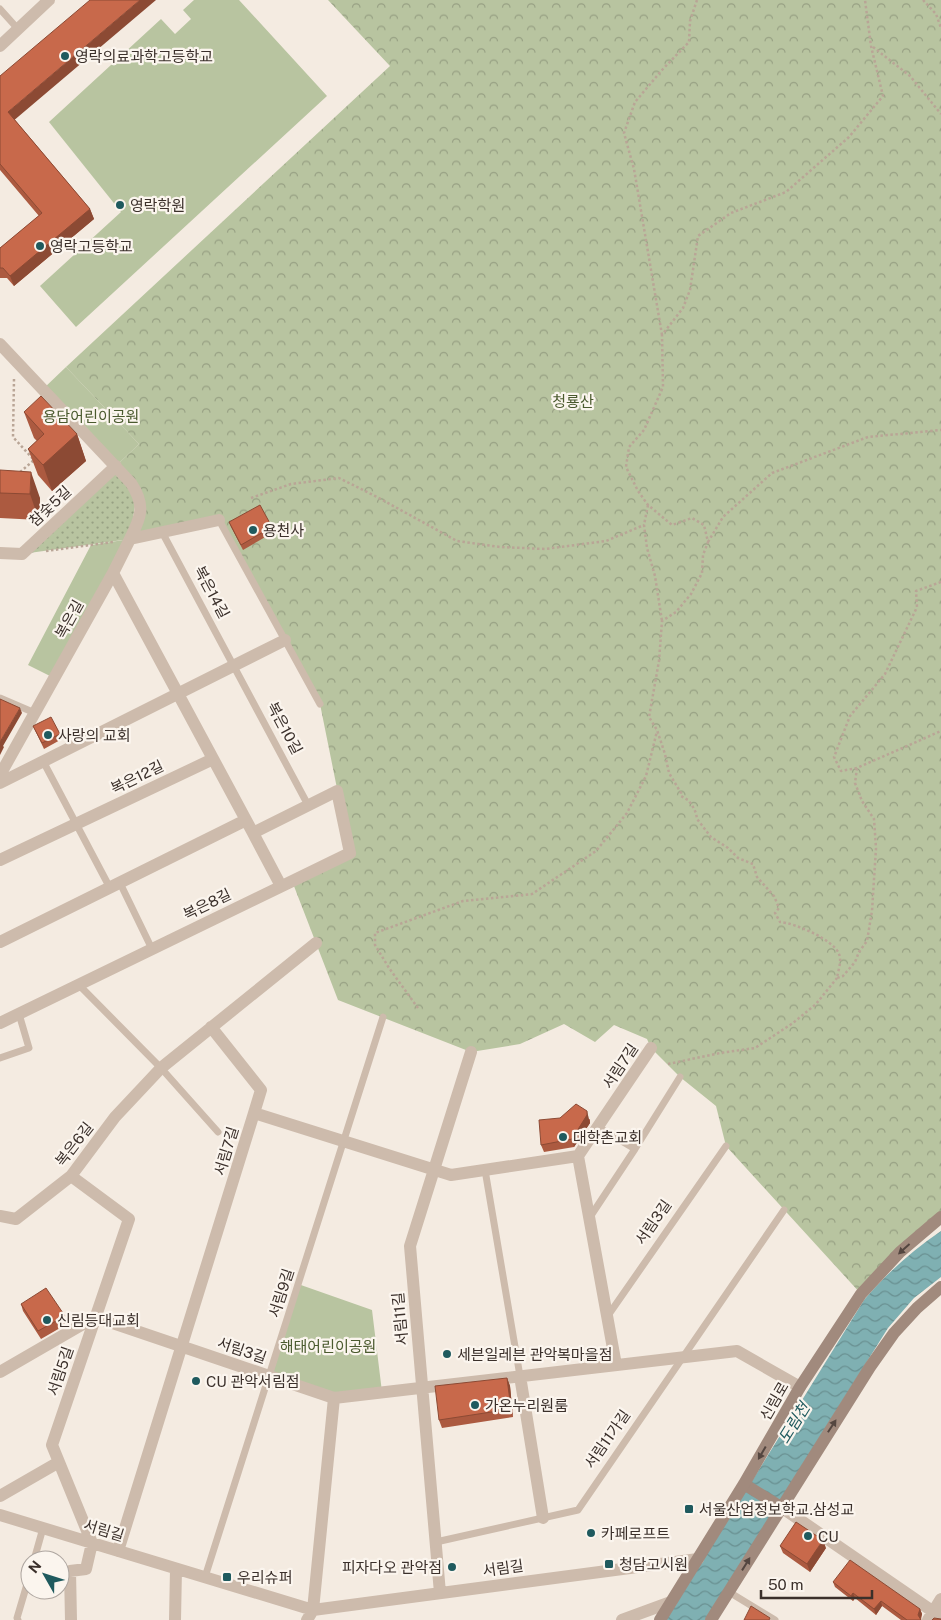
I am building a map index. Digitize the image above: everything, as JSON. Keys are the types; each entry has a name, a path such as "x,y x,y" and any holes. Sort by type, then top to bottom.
{"main road":[{"name":"신림로","path":"660,1620 744,1484 800,1387 861,1294 900,1252 941,1217"},
{"path":"711,1620 870,1367 894,1333 941,1286"},
{"path":"744,1484 781,1507"}],"street":[{"path":"0,46 49,0"},
{"name":"복은길","path":"0,344 116,466 131,483 137,492 140,502 140,518 130,540 0,775"},
{"name":"참숯5길","path":"22,554 116,466"},
{"path":"130,540 218,520"},
{"path":"0,553 22,554"},
{"path":"113,573 281,886"},
{"path":"0,775 43,761 284,640"},
{"name":"복은12길","path":"0,860 213,759"},
{"name":"복은8길","path":"0,1023 350,853 337,791 308,805"},
{"path":"252,833 308,805"},
{"path":"0,942 246,820"},
{"name":"복은6길","path":"0,1216 16,1219 72,1176 115,1117 161,1068 316,943"},
{"path":"211,1027 261,1090 254,1113"},
{"name":"서림7길","path":"118,1551 254,1113 451,1175 578,1156 651,1048"},
{"name":"서림11길","path":"440,1593 410,1246 471,1052"},
{"path":"578,1156 616,1365"},
{"name":"서림5길","path":"72,1176 129,1219 52,1444 92,1543"},
{"path":"0,1372 95,1317"},
{"name":"서림3길","path":"95,1317 334,1398 683,1357"},
{"path":"683,1357 737,1351 800,1387"},
{"path":"520,1376 543,1518"},
{"path":"310,1615 334,1398"},
{"path":"0,1496 59,1462"},
{"path":"781,1507 936,1614 941,1600"},
{"name":"서림길","path":"0,1515 205,1577 310,1615 440,1593 698,1559"},
{"path":"71,1620 70,1570 86,1569 92,1543"},
{"path":"175,1620 176,1569"},
{"path":"622,1620 671,1602"}],"lane":[{"path":"0,10 18,29"},
{"path":"218,520 320,704"},
{"name":"복은14길","path":"162,532 233,666"},
{"name":"복은10길","path":"233,666 308,805"},
{"path":"0,698 35,713"},
{"path":"43,761 76,824 152,949"},
{"path":"79,985 161,1068 218,1132"},
{"path":"0,1058 29,1048 19,1014"},
{"name":"서림9길","path":"205,1577 383,1017"},
{"path":"589,1218 680,1077"},
{"path":"598,1127 635,1149"},
{"name":"서림3길","path":"607,1317 726,1146"},
{"path":"485,1170 520,1376"},
{"name":"서림11가길","path":"436,1542 578,1510 784,1210"},
{"path":"37,1550 44,1528"},
{"path":"728,1592 775,1620"},
{"path":"16,1619 22,1600"}],"path":[{"path":"697,0 690,21 690,42 662,70 635,102 624,133 634,169 662,335 663,387 644,430 629,447 626,467 638,491 648,505 672,525 692,518 704,525 708,542"},
{"path":"662,335 683,308 690,290 698,236 731,213 786,192 849,137 882,96 871,46 865,0"},
{"path":"923,0 936,14 941,28"},
{"path":"871,46 910,76 941,114"},
{"path":"14,358 13,437 34,460 17,475"},
{"path":"662,621 676,612 691,594 702,573 703,555 708,542 723,517 772,473 868,437 941,430"},
{"path":"251,498 291,484 339,478 378,497 457,541 500,548 545,549 606,541 644,525"},
{"path":"648,505 644,525 662,621 659,662 649,716 657,730 666,754 669,773 681,796 692,805 697,819 711,837 728,848 738,858 753,864 757,877 774,896 779,908 775,913 780,922 788,923 826,940 835,947 840,958 837,978 816,1004 793,1023 756,1048 720,1053 668,1064"},
{"path":"22,554 130,540"},
{"path":"941,582 916,591 917,607 885,674 850,716 834,757 841,771 857,768 941,731"},
{"path":"418,1008 375,945 375,933 463,901 532,894 596,851 627,813 646,776 657,730"},
{"path":"837,978 843,976 855,962 867,941 872,911 876,848 874,819 862,801 854,783 857,768"}],"green space":[{"path":"194,0 239,0 327,96 76,327 40,286 121,212 49,122 161,19 175,34 191,19 183,10"},
{"name":"청룡산","path":"328,0 941,0 941,1217 861,1294 726,1146 716,1106 680,1077 651,1048 647,1039 614,1025 595,1042 564,1024 520,1044 471,1052 338,1000 292,881 350,853 320,704 219,520 130,539 141,513 116,466 139,444 66,367 390,66"},
{"name":"용담어린이공원","path":"66,367 139,444 116,466 43,389"},
{"path":"116,466 137,492 130,539 22,554"},
{"path":"130,539 54,678 28,665 91,545"},
{"name":"해태어린이공원","path":"298,1284 372,1310 382,1392 334,1398 269,1376"}],"water":[{"name":"도림천","path":"941,1231 941,1277 914,1298 888,1328 705,1620 666,1620 864,1300 900,1263"}],"building":[{"path":"90,0 140,0 8,112 90,209 10,276 3,268 0,268 0,248 42,213 0,164 0,76"},
{"path":"41,396 77,434 43,465 28,449 44,434 24,412"},
{"path":"0,470 31,472 30,494 0,493"},
{"name":"용천사","path":"260,505 272,527 241,545 229,522"},
{"path":"0,699 20,708 0,742"},
{"name":"사랑의 교회","path":"51,717 60,734 42,743 33,726"},
{"path":"576,1104 587,1111 587,1115 572,1139 541,1145 539,1120 560,1118"},
{"path":"46,1288 65,1316 38,1331 21,1304"},
{"name":"가온누리원룸","path":"507,1378 511,1409 439,1420 435,1386"},
{"path":"796,1522 823,1540 807,1564 780,1546"},
{"path":"850,1560 920,1609 918,1615 921,1620 907,1620 881,1601 874,1609 853,1593 851,1596 833,1582"},
{"path":"751,1606 770,1618 769,1620 744,1620"}],"place":[{"name":"영락의료과학고등학교","path":"65,56"},
{"name":"영락학원","path":"120,205"},
{"name":"영락고등학교","path":"40,246"},
{"name":"용천사","path":"253,530"},
{"name":"사랑의 교회","path":"48,735"},
{"name":"대학촌교회","path":"563,1137"},
{"name":"신림등대교회","path":"47,1320"},
{"name":"세븐일레븐 관악복마을점","path":"447,1354"},
{"name":"CU 관악서림점","path":"196,1381"},
{"name":"가온누리원룸","path":"475,1405"},
{"name":"서울산업정보학교.삼성교","path":"689,1509"},
{"name":"카페로프트","path":"591,1533"},
{"name":"CU","path":"808,1536"},
{"name":"청담고시원","path":"609,1564"},
{"name":"피자다오 관악점","path":"452,1567"},
{"name":"우리슈퍼","path":"227,1577"}]}
